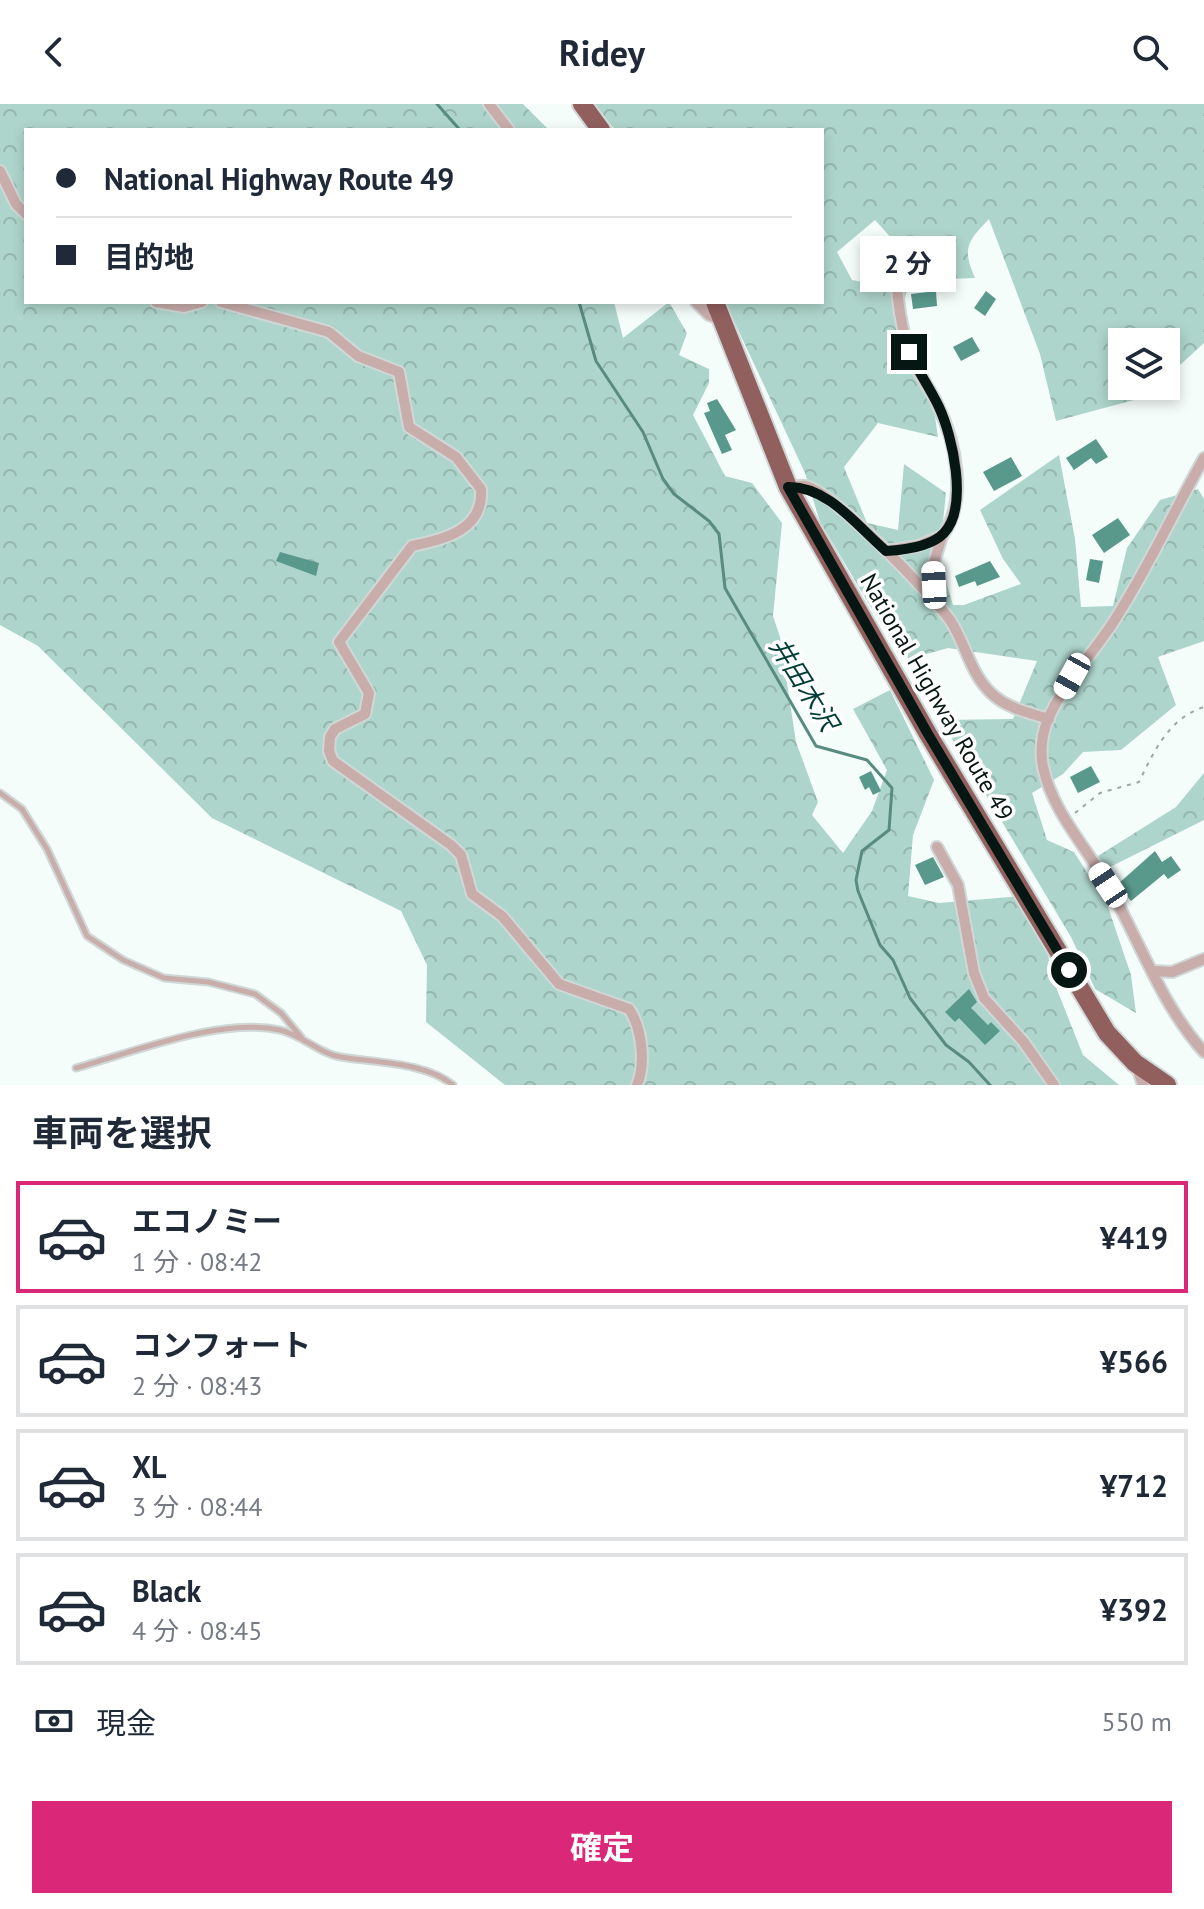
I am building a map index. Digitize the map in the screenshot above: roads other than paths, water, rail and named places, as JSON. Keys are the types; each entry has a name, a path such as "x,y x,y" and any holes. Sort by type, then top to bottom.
{"highway":[{"path":"582,104 600,128"},
{"name":"National Highway Route 49","path":"716,304 788,487 928,734 1107,1033 1135,1063 1167,1085"}],"street":[{"path":"489,104 507,128"},
{"path":"0,171 9,184 16,204 24,212"},
{"path":"894,247 896,286 909,352 938,405 954,451 956,490 949,527 942,536 933,566 935,604"},
{"path":"167,304 184,307 195,304"},
{"path":"228,304 329,332 358,356 399,372 409,427 456,457 481,489 477,513 469,524 445,540 412,546 339,642 369,693 365,714 335,729 330,737 329,751 344,772 461,855 472,894 502,916 559,984 629,1009 641,1056 637,1085"},
{"path":"698,304 709,315 724,321"},
{"path":"1204,458 1160,544 1115,620 1072,676 1049,719 1041,748 1043,768 1064,821 1108,885 1154,971 1178,1024 1204,1052"},
{"path":"788,487 806,486 825,496 886,551 949,619 973,670 993,695 1010,706 1049,719"},
{"path":"886,551 918,546 942,536"},
{"path":"937,847 958,885 974,973 984,998 1023,1041 1054,1085"},
{"path":"1154,971 1172,972 1204,959"},
{"path":"1135,1063 1143,1085"}],"lane":[{"path":"0,793 22,809 47,849 87,936 123,960 164,978 208,982 255,994 281,1013 301,1037"},
{"path":"76,1068 156,1044 230,1029 278,1029 301,1037 334,1057 439,1074 453,1085"}],"waterway":[{"name":"井田木沢","path":"437,104 458,128"},
{"name":"井田木沢","path":"580,304 596,361 643,432 663,479 674,494 709,521 719,534 725,588 816,746 867,760 892,788 889,830 862,851 856,880 858,891 880,945 893,960 910,998 946,1045 969,1062 990,1085"}]}
